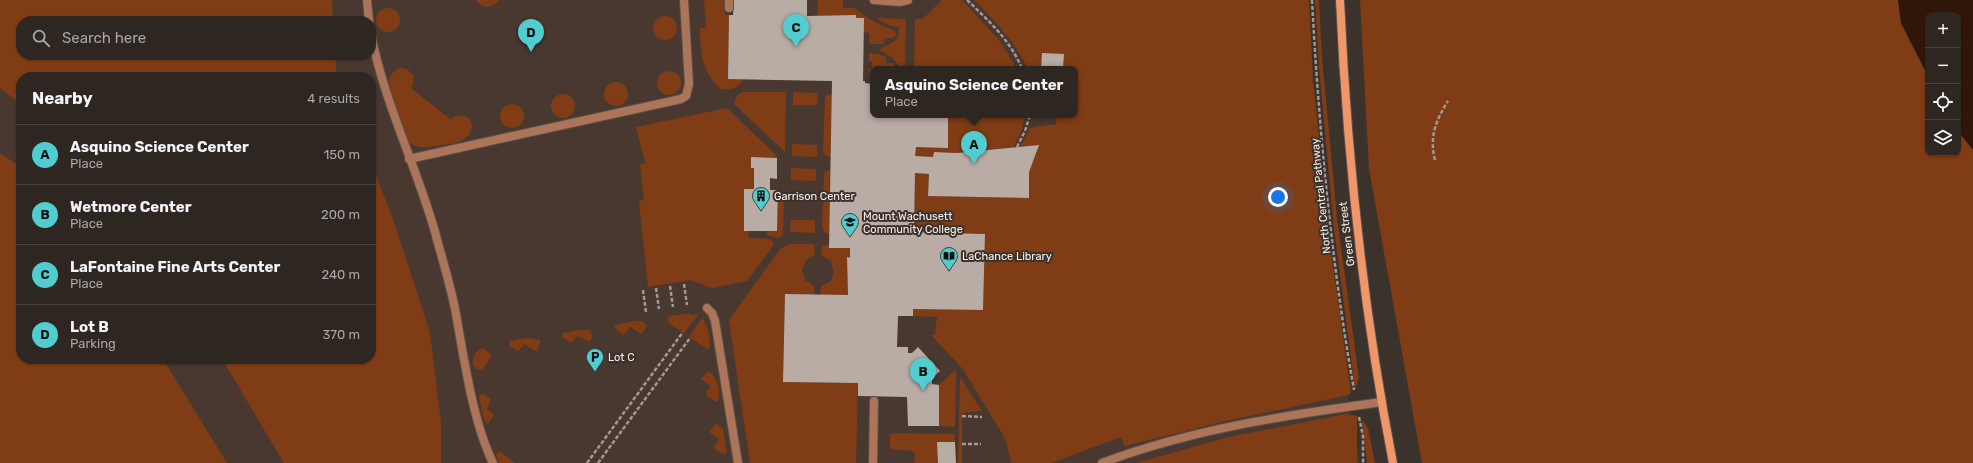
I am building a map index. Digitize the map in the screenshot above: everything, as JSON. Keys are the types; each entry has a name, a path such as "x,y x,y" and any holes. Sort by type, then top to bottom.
{"street":[{"name":"Green Street","path":"1340,0 1351,167 1366,295 1393,463"}],"lane":[{"path":"367,0 369,16"},
{"path":"409,159 681,99 686,96 689,84 684,0"},
{"path":"874,0 900,2 908,0"},
{"path":"376,60 434,230 455,310 475,406 484,441 493,463"},
{"path":"707,308 715,321 738,463"},
{"path":"873,463 874,401"},
{"path":"1102,463 1138,450 1230,426 1281,416 1382,402"}],"path":[{"path":"967,0 990,22 1015,52 1021,66"},
{"name":"North Central Pathway","path":"1312,0 1316,78 1332,235 1354,390"},
{"path":"1435,160 1432,147 1432,135 1437,120 1448,101"},
{"path":"1017,147 1029,118"},
{"path":"684,284 687,305"},
{"path":"670,286 673,307"},
{"path":"656,288 659,309"},
{"path":"643,290 646,312"},
{"path":"588,463 683,332"},
{"path":"598,463 690,338"},
{"path":"962,416 982,417"},
{"path":"1359,417 1363,436 1364,463"},
{"path":"962,444 981,444"}],"shaded area":[{"name":"Mount Wachusett Community College","path":"0,0 1309,0 1311,77 1342,368 1360,463 0,463"},
{"path":"0,0 332,0 333,16 16,16 16,60 335,60 337,72 16,72 16,100 0,88"},
{"path":"476,0 499,0 494,5 488,7 481,5"},
{"path":"704,0 725,0 725,15 729,15 728,79 743,79 737,87 721,89 710,76 703,62 700,28 706,28"},
{"path":"818,0 843,0 843,8 855,8 874,21 895,31 896,35 893,38 885,38 884,44 869,44 869,33 863,32 863,18 856,18 855,15 817,16"},
{"path":"942,0 961,0 1000,41 1015,66 914,66 915,19 923,19"},
{"path":"974,0 1309,0 1313,80 1332,259 1351,392 1349,395 1226,421 1125,446 1121,437 1051,463 1011,463 1003,435 962,368 931,335 935,334 937,317 913,316 913,309 983,310 985,234 914,232 915,173 929,174 928,196 1028,198 1029,172 1038,145 1020,147 1030,128 1056,124 1056,118 1078,118 1078,66 1063,66 1064,54 1042,53 1041,66 1026,66 1011,41"},
{"path":"1315,0 1319,0 1322,57 1337,218 1359,378 1355,389 1334,229 1319,68"},
{"path":"1360,0 1898,0 1901,23 1925,70 1925,156 1961,156 1961,135 1973,150 1973,463 1422,463 1369,169"},
{"path":"1898,0 1973,0 1973,150 1961,135 1961,12 1925,12 1925,70 1901,23"},
{"path":"388,8 397,11 400,20 397,29 388,32 379,29 376,20 379,11"},
{"path":"665,16 674,19 677,28 674,37 665,40 656,37 653,28 656,19"},
{"path":"876,18 906,19 905,66 899,66 892,57 879,50 894,42 898,37 899,27 891,26"},
{"path":"869,53 878,54 886,57 886,63 893,63 895,66 872,66 872,62 869,61"},
{"path":"401,68 407,69 413,75 413,84 411,88 450,119 460,115 468,117 472,124 472,128 465,139 454,143 429,147 415,146 407,141 399,122 389,82 393,73"},
{"path":"669,71 678,74 681,83 678,92 669,95 660,92 657,83 660,74"},
{"path":"616,82 625,85 628,94 625,103 616,106 607,103 604,94 607,85"},
{"path":"744,92 786,92 785,152 735,105 737,97"},
{"path":"793,92 818,93 817,105 793,105"},
{"path":"563,94 572,97 575,106 572,115 563,118 554,115 551,106 554,97"},
{"path":"833,94 831,157 826,156 823,151 825,97 826,95"},
{"path":"512,104 521,107 524,116 521,125 512,128 503,125 500,116 503,107"},
{"path":"727,108 776,155 777,158 751,158 751,168 754,168 754,189 744,190 744,230 748,231 749,238 770,239 773,242 773,246 747,281 712,288 691,280 648,287 639,201 644,200 640,164 645,163 636,127"},
{"path":"948,118 1024,118 1022,129 1014,147 957,153 934,152 933,157 915,156 916,147 948,147"},
{"path":"792,144 817,145 817,157 792,156"},
{"path":"0,153 16,164 16,364 166,364 227,463 0,463"},
{"path":"791,168 816,169 816,181 791,180"},
{"path":"830,170 829,234 824,232 822,227 824,174 826,171"},
{"path":"376,176 393,219 430,332 441,423 441,463 284,463 225,364 376,364"},
{"path":"778,190 784,193 783,234 778,238 767,235 767,231 777,231"},
{"path":"791,220 815,220 815,233 790,232"},
{"path":"790,244 814,244 815,255 806,260 802,270 805,280 814,286 814,295 785,294 783,382 858,383 856,463 750,463 729,320 781,248"},
{"path":"822,245 829,245 830,248 850,248 850,258 847,258 848,295 820,295 821,286 830,282 834,273 831,261 821,255"},
{"path":"685,314 698,315 684,333 669,323 667,319 669,316"},
{"path":"702,318 709,334 709,350 689,337"},
{"path":"634,321 642,321 646,325 646,328 641,334 631,327 623,335 614,328 616,325"},
{"path":"589,330 591,332 592,337 590,342 577,336 571,343 562,337 563,333"},
{"path":"528,338 540,340 537,350 535,351 525,344 518,351 509,346 510,341"},
{"path":"483,348 492,355 482,370 477,369 473,365 473,362 476,353"},
{"path":"956,369 955,427 939,426 939,385"},
{"path":"708,371 714,376 718,385 719,395 717,402 707,396 706,393 711,386 701,379"},
{"path":"960,377 982,411 962,413 962,463 958,463"},
{"path":"482,393 491,399 487,409 494,415 488,424 484,420 479,397"},
{"path":"1346,414 1357,416 1357,463 1136,463 1229,437"},
{"path":"1362,420 1368,428 1375,463 1367,463"},
{"path":"716,423 723,429 727,451 725,454 714,448 719,439 709,432"},
{"path":"892,433 955,434 955,442 938,442 938,463 914,463 915,454 913,451 892,449 890,446 890,435"},
{"path":"499,451 515,463 499,463 496,455"}],"building":[{"path":"734,0 807,0 807,16 856,15 856,18 864,18 863,81 870,84 870,118 948,118 948,148 916,147 915,156 933,157 934,152 957,153 1039,145 1029,172 1029,198 928,196 929,174 915,173 914,232 985,234 983,310 913,309 913,316 898,316 897,347 908,347 908,353 912,353 918,347 940,371 932,378 932,384 939,385 939,426 908,426 907,397 858,396 858,383 783,382 785,294 848,295 847,257 850,258 850,248 829,248 832,81 728,79 729,15 733,15"},
{"path":"1042,53 1064,54 1063,66 1041,66"},
{"name":"Garrison Center","path":"751,157 777,158 777,179 770,178 770,190 778,190 777,231 744,231 744,189 754,189 754,168 751,168"},
{"path":"937,442 955,442 956,463 938,463"}],"place":[{"name":"LaFontaine Fine Arts Center","path":"796,47"},
{"name":"Lot B","path":"531,52"},
{"name":"Asquino Science Center","path":"974,164"},
{"name":"Garrison Center","path":"761,211"},
{"name":"Mount Wachusett Community College","path":"850,237"},
{"name":"LaChance Library","path":"949,271"},
{"name":"Lot C","path":"595,372"},
{"name":"Wetmore Center","path":"923,391"}]}
